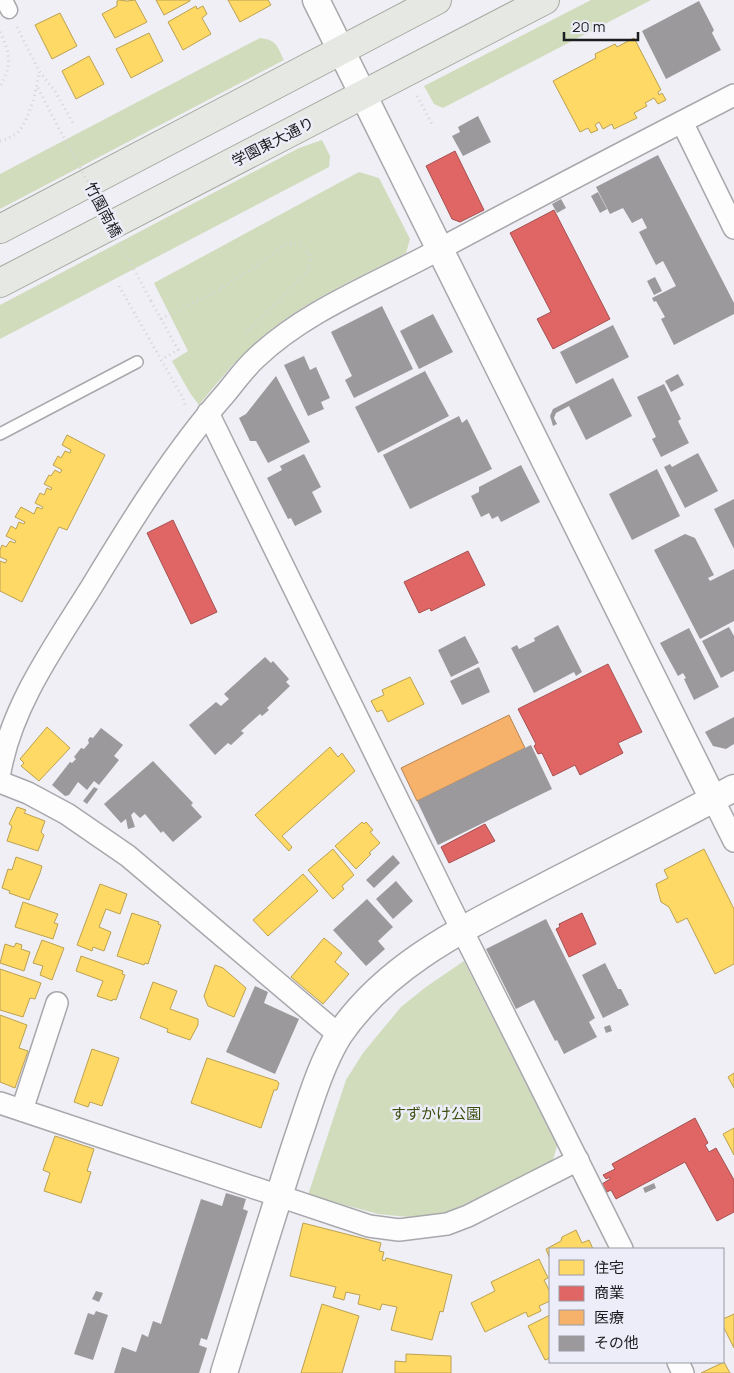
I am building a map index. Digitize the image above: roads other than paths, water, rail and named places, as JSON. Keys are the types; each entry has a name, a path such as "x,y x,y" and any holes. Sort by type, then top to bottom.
{"main road":[{"path":"0,229 437,0"},
{"name":"学園東大通り","path":"0,283 545,0"}],"street":[{"path":"316,0 440,249 724,794 734,841"},
{"path":"0,772 3,755 12,728 51,652 111,555 186,441 208,412 254,360 279,338 346,298 734,95"},
{"path":"682,122 734,228"},
{"path":"208,412 462,929 622,1248"},
{"path":"0,782 28,793 67,814 128,856 339,1035"},
{"path":"224,1373 279,1195 311,1100 329,1054 339,1035 364,1004 386,982 418,956 462,929 724,794"},
{"path":"22,1110 57,1003"},
{"path":"0,1103 369,1226 399,1230 447,1224 468,1216 578,1160"}],"lane":[{"path":"0,434 137,362"}],"park label":[{"name":"すずかけ公園","path":"436,1114"}]}
